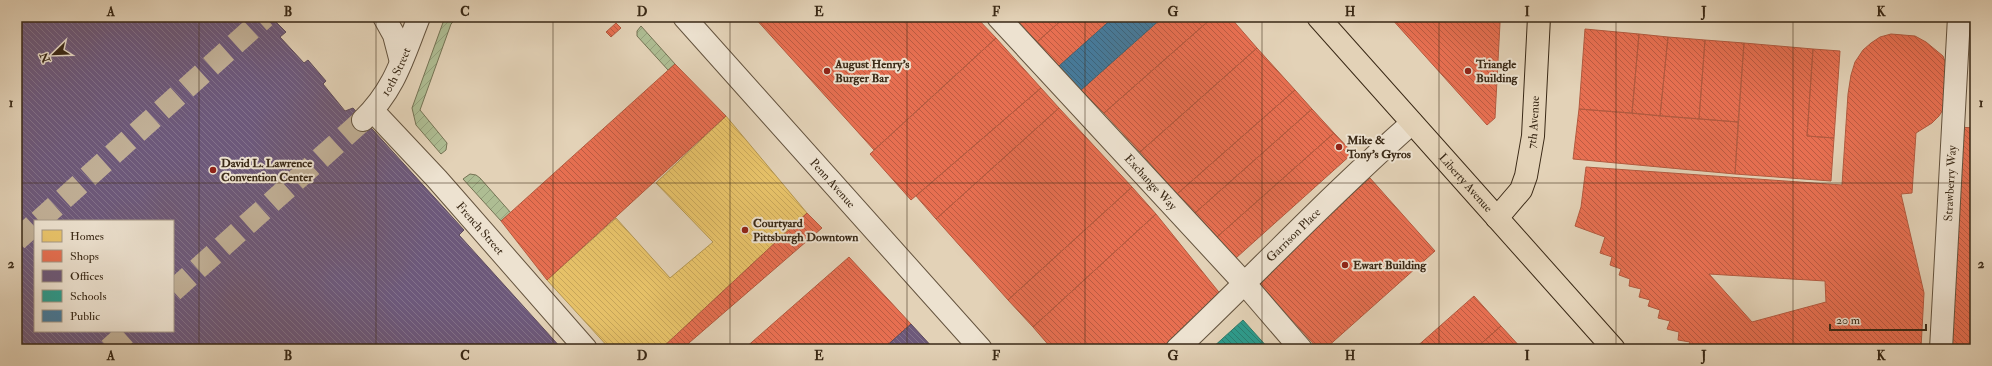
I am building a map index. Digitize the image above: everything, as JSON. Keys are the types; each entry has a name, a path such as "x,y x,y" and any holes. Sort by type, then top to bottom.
{"main road":[{"name":"Liberty Avenue","path":"1318,17 1614,349"},
{"name":"7th Avenue","path":"1497,218 1521,190 1527,170 1532,136 1539,17"}],"street":[{"path":"384,17 394,35 401,62"},
{"name":"10th Street","path":"368,115 392,83 419,17"},
{"name":"Penn Avenue","path":"684,17 981,349"},
{"name":"Exchange Way","path":"998,17 1245,284 1300,349"},
{"name":"Strawberry Way","path":"1941,349 1959,17"},
{"name":"French Street","path":"368,115 442,185 586,349"},
{"name":"Garrison Place","path":"1177,349 1368,162 1412,123"}],"green space":[{"path":"445,17 458,17 451,24 420,110 447,143 446,150 441,154 416,125 412,108"},
{"path":"641,26 675,64 668,70 637,36 637,31"},
{"path":"470,174 476,175 480,178 511,213 501,221 463,179"}],"building: Homes":[{"name":"Courtyard Pittsburgh Downtown","path":"726,116 807,213 661,349 610,349 547,280 616,218 670,278 713,242 656,183"}],"building: Shops":[{"path":"754,17 976,17 996,38 874,150"},
{"path":"1024,17 1065,17 1037,42 1019,22"},
{"path":"1065,17 1114,17 1059,66 1037,42"},
{"path":"1163,17 1213,17 1104,113 1081,90"},
{"path":"1213,17 1230,17 1257,48 1140,152 1104,113"},
{"name":"Triangle Building","path":"1390,17 1499,17 1500,23 1495,118 1487,125"},
{"path":"616,23 621,28 611,37 606,32"},
{"path":"1585,29 1639,34 1632,113 1579,109"},
{"path":"1639,34 1668,37 1660,116 1632,113"},
{"path":"1891,34 1915,36 1926,42 1943,56 1947,67 1946,105 1939,116 1932,123 1916,133 1912,193 1901,194 1924,293 1921,348 1687,349 1690,342 1678,340 1679,332 1667,329 1670,321 1658,318 1660,310 1648,306 1650,300 1639,297 1641,289 1629,286 1630,279 1619,275 1621,269 1610,265 1612,257 1600,253 1605,237 1575,226 1581,207 1586,167 1842,185 1848,94 1851,75 1855,62 1863,50 1880,37","holes":["1709,274 1825,281 1826,302 1752,322"]},
{"path":"1668,37 1705,40 1699,119 1660,116"},
{"path":"996,38 1041,88 911,200 870,154"},
{"path":"1705,40 1744,43 1738,122 1699,119"},
{"path":"1744,43 1813,49 1807,136 1834,138 1831,181 1735,174"},
{"path":"1257,48 1295,90 1177,194 1140,152"},
{"path":"1813,49 1840,51 1834,138 1807,136"},
{"path":"675,64 726,116 547,280 501,221"},
{"path":"1041,88 1059,108 936,219 916,196"},
{"path":"1295,90 1312,109 1195,213 1177,194"},
{"path":"1059,108 1132,187 1008,300 936,219"},
{"path":"1312,109 1334,133 1217,237 1195,213"},
{"path":"1579,109 1738,122 1735,174 1573,159"},
{"path":"1958,127 1975,128 1975,349 1949,349"},
{"path":"1334,133 1353,153 1236,258 1217,237"},
{"name":"Ewart Building","path":"1370,178 1435,251 1325,349 1318,349 1256,280"},
{"path":"1132,187 1156,214 1033,327 1008,300"},
{"path":"807,213 822,228 682,349 661,349"},
{"path":"1156,214 1222,296 1167,349 1052,349 1033,327"},
{"path":"849,257 911,324 883,349 744,349"},
{"path":"1474,296 1501,326 1475,349 1414,349"},
{"path":"1501,326 1522,349 1475,349"}],"building: Offices":[{"name":"David L. Lawrence Convention Center","path":"17,17 271,17 286,32 280,37 304,63 308,60 326,81 323,84 345,111 353,108 464,230 459,235 562,349 17,349"},
{"path":"911,324 934,349 883,349"}],"building: Schools":[{"path":"1243,320 1269,349 1211,349"}],"building: Public":[{"path":"1114,17 1163,17 1081,90 1059,66"}],"tunnel":[{"path":"40,220 265,17"},
{"path":"174,290 363,120"},
{"path":"17,240 34,225"},
{"path":"109,349 128,332"}],"place":[{"name":"August Henry's Burger Bar","path":"827,71"},
{"name":"Triangle Building","path":"1468,71"},
{"name":"Mike & Tony's Gyros","path":"1339,147"},
{"name":"David L. Lawrence Convention Center","path":"213,170"},
{"name":"Courtyard Pittsburgh Downtown","path":"745,230"},
{"name":"Ewart Building","path":"1345,265"}]}
